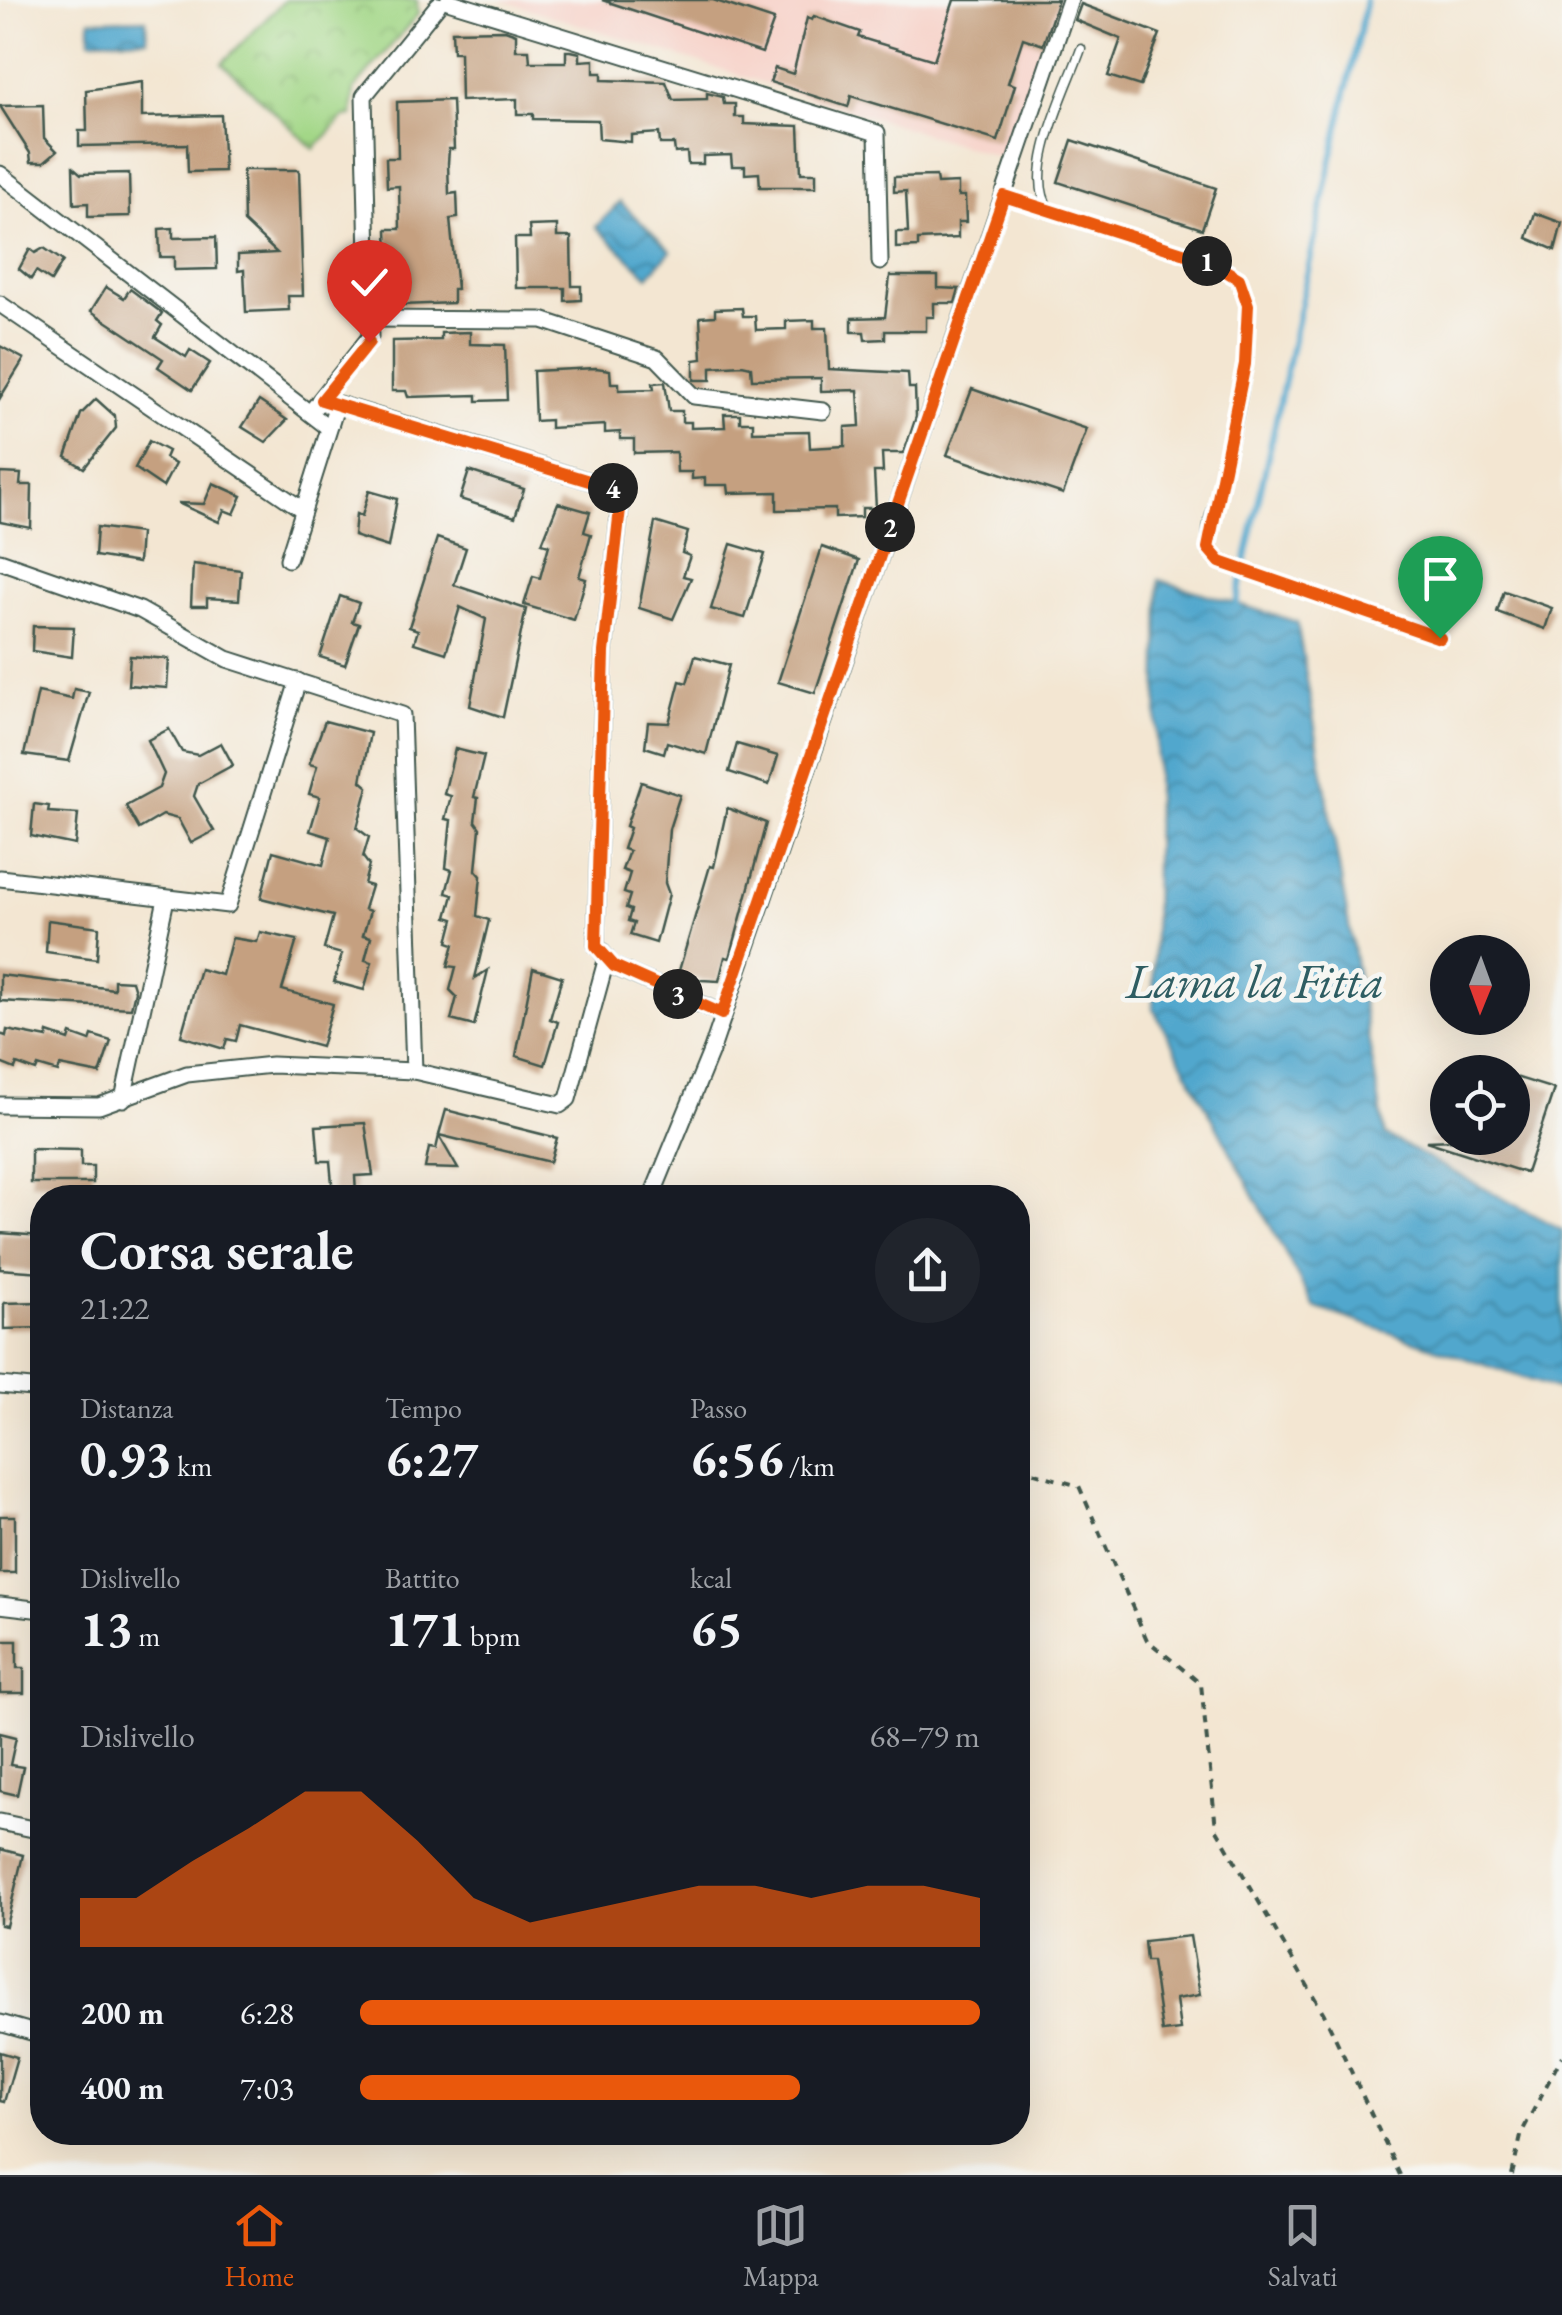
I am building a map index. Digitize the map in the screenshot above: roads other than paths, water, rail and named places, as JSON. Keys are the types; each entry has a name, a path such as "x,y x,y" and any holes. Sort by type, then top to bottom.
{"street":[{"path":"656,1185 722,1014 1070,0"},
{"path":"310,413 330,402 369,342 364,96 441,2 877,133 880,262"},
{"path":"0,174 329,428"},
{"path":"0,304 304,510"},
{"path":"370,320 542,320 657,358 694,396 823,411"},
{"path":"330,402 622,491 603,666 595,937 606,960 722,1014"},
{"path":"288,560 329,428 330,402"},
{"path":"0,561 140,610 218,655 402,715 414,1071"},
{"path":"0,878 228,906 298,681"},
{"path":"123,1099 166,899"},
{"path":"0,1105 99,1106 159,1083 217,1068 359,1066 414,1071 554,1106 565,1103 606,960"},
{"path":"0,1385 30,1388"},
{"path":"0,1606 30,1609"},
{"path":"0,1822 30,1828"},
{"path":"0,2023 30,2032"}],"lane":[{"path":"1050,210 1041,198 1038,173 1082,49"},
{"path":"1004,196 1211,262 1239,279 1245,290 1250,327 1231,448 1207,532 1208,548 1220,562 1440,638"}],"water":[{"path":"146,19 147,39 90,40 90,20"},
{"path":"620,202 671,251 648,276 596,227"},
{"name":"Lama la Fitta","path":"1159,580 1297,622 1385,1135 1562,1230 1562,1391 1314,1307 1153,1008"}],"waterway":[{"name":"Lama la Fitta","path":"1235,610 1366,0"}]}
